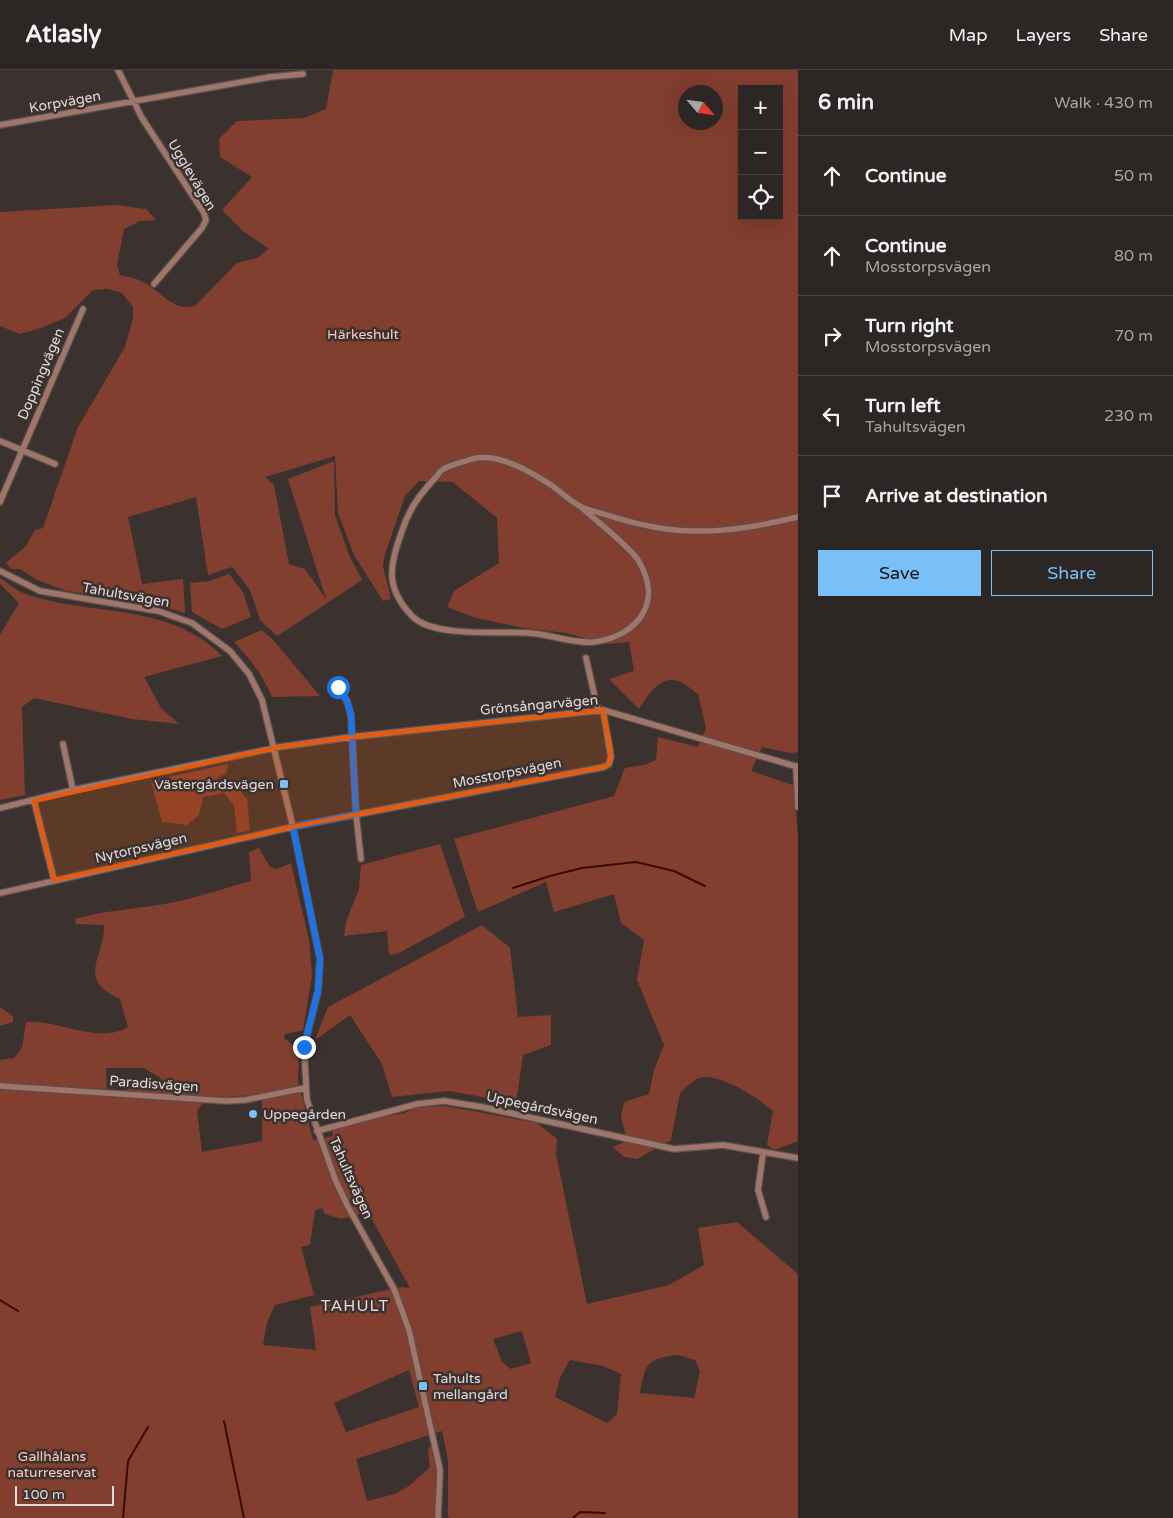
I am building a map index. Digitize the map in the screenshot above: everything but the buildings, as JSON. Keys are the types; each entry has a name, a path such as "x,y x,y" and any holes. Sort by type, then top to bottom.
{"street":[{"name":"Ugglevägen","path":"118,70 142,118 204,213 206,220 202,228 154,284"},
{"name":"Korpvägen","path":"0,125 134,103 270,77 303,74"},
{"name":"Doppingvägen","path":"0,502 83,308"},
{"path":"0,441 55,464"},
{"path":"581,507 637,558 645,574 649,601 644,615 636,625 616,636 593,642 534,633 440,628 413,618 396,593 392,580 391,566 402,528 414,502 441,470 475,458 501,461 540,477 581,507 638,523 692,531 757,527 798,517"},
{"name":"Tahultsvägen","path":"0,571 40,591 158,611 203,630 230,651 249,674 262,700 275,748 290,827 320,959 318,991 304,1047 305,1088 317,1130 346,1205 386,1273 399,1301 409,1330 440,1470 438,1518"},
{"name":"Mosstorpsvägen","path":"290,827 604,767 609,764 611,757 586,658"},
{"path":"338,687 347,701 351,715 356,814 361,859"},
{"name":"Grönsångarvägen","path":"275,748 351,737 600,711 797,767"},
{"path":"63,744 73,790"},
{"path":"0,808 34,802 73,790 275,748"},
{"path":"797,767 798,807"},
{"path":"34,802 54,880"},
{"name":"Nytorpsvägen","path":"0,893 290,827"},
{"name":"Paradisvägen","path":"0,1086 226,1101 245,1100 305,1088"},
{"name":"Uppegårdsvägen","path":"317,1130 417,1104 444,1102 482,1107 674,1149 723,1145 798,1158"},
{"path":"763,1153 758,1190 766,1217"}],"highlighted area":[{"path":"603,710 611,749 609,764 604,767 297,826 54,880 34,801 279,747 351,737"}],"green space":[{"name":"Härkeshult","path":"333,70 798,70 798,752 790,753 762,747 751,771 793,785 798,834 798,1141 774,1150 767,1145 773,1111 738,1087 707,1077 697,1079 680,1093 671,1140 637,1159 624,1157 613,1147 627,1141 621,1116 624,1102 649,1094 654,1070 664,1045 637,980 644,940 621,923 614,894 554,912 546,882 478,912 454,839 614,796 625,768 644,765 656,760 658,737 698,747 706,728 698,694 681,682 671,680 660,684 650,693 639,709 609,679 634,671 629,642 607,644 566,633 524,628 476,618 447,607 454,591 499,563 497,518 453,482 419,481 405,496 385,554 383,566 391,599 383,601 354,555 338,513 335,456 265,477 274,485 289,564 305,569 326,599 288,479 334,461 335,515 349,555 362,580 277,636 260,620 250,590 232,567 208,575 196,497 128,517 142,584 183,579 185,613 150,603 67,591 37,580 20,569 11,569 6,563 26,546 35,530 43,528 78,427 125,347 133,318 133,307 122,293 108,289 93,290 65,318 41,328 20,334 0,326 0,212 116,205 146,209 156,220 140,221 124,229 117,265 120,275 143,282 180,306 195,306 237,263 257,258 269,249 243,231 222,210 252,177 220,157 219,139 237,121 304,118 326,109"},
{"path":"229,574 243,592 251,617 222,629 192,612 190,583 210,581"},
{"path":"0,578 23,593 51,601 129,613 179,627 201,639 222,656 144,677 161,708 179,724 132,719 34,698 22,707 25,795 0,800 0,635 19,603 0,584"},
{"path":"262,630 275,642 320,696 272,697 256,668 234,642"},
{"path":"228,764 226,774 217,777 220,786 239,789 247,799 250,830 237,833 234,806 224,793 203,797 199,815 187,825 162,822 151,781"},
{"path":"440,844 465,917 399,953 389,955 387,931 344,936 346,922 359,889 361,865"},
{"name":"Gallhålans naturreservat","path":"259,848 270,867 277,869 291,863 309,940 312,975 303,1030 285,1034 284,1038 299,1050 298,1081 313,1140 333,1136 332,1129 367,1119 405,1113 416,1107 445,1106 537,1123 557,1139 556,1154 587,1304 669,1285 704,1265 698,1228 737,1222 798,1274 798,1518 451,1518 448,1517 448,1460 442,1431 356,1459 367,1501 395,1494 409,1486 430,1467 428,1451 431,1444 436,1465 435,1518 0,1518 0,1060 14,1058 22,1048 26,1022 51,1024 91,1033 117,1032 128,1027 120,999 106,991 99,984 95,975 104,925 76,924 75,919 179,901 251,881 249,852","holes":["106,1068 144,1068 162,1079 112,1094 117,1098 107,1097","262,1094 262,1141 202,1152 197,1111 206,1099","322,1208 325,1214 341,1219 368,1212 410,1288 401,1287 310,1307 316,1350 263,1345 267,1323 275,1305 314,1295 301,1247 310,1245 315,1210","522,1331 531,1363 511,1369 502,1362 493,1339","678,1355 695,1360 700,1371 694,1398 640,1393 646,1369 649,1364 660,1358","570,1360 603,1366 621,1374 617,1414 607,1423 555,1397 560,1378","409,1370 419,1407 346,1432 334,1403"]},
{"path":"482,925 510,948 518,1017 551,1015 551,1045 523,1055 516,1103 449,1091 392,1097 382,1064 350,1015 315,1040 328,1007"},
{"path":"0,1007 13,1016 13,1022 0,1026"}],"waterway":[{"path":"513,888 582,868 636,862 674,871 705,886"},
{"path":"0,1300 18,1311"},
{"path":"224,1421 244,1518"},
{"path":"123,1518 128,1461 148,1427"},
{"path":"573,1518 580,1512 605,1513"}],"place":[{"name":"Västergårdsvägen","path":"284,784"},
{"name":"Uppegården","path":"253,1114"},
{"name":"Tahults mellangård","path":"423,1386"}],"district":[{"name":"TAHULT","path":"355,1306"}],"route":[{"path":"304,1047 315,1008 320,959 293,827 356,814 357,811 351,715 347,701 338,687"}]}
